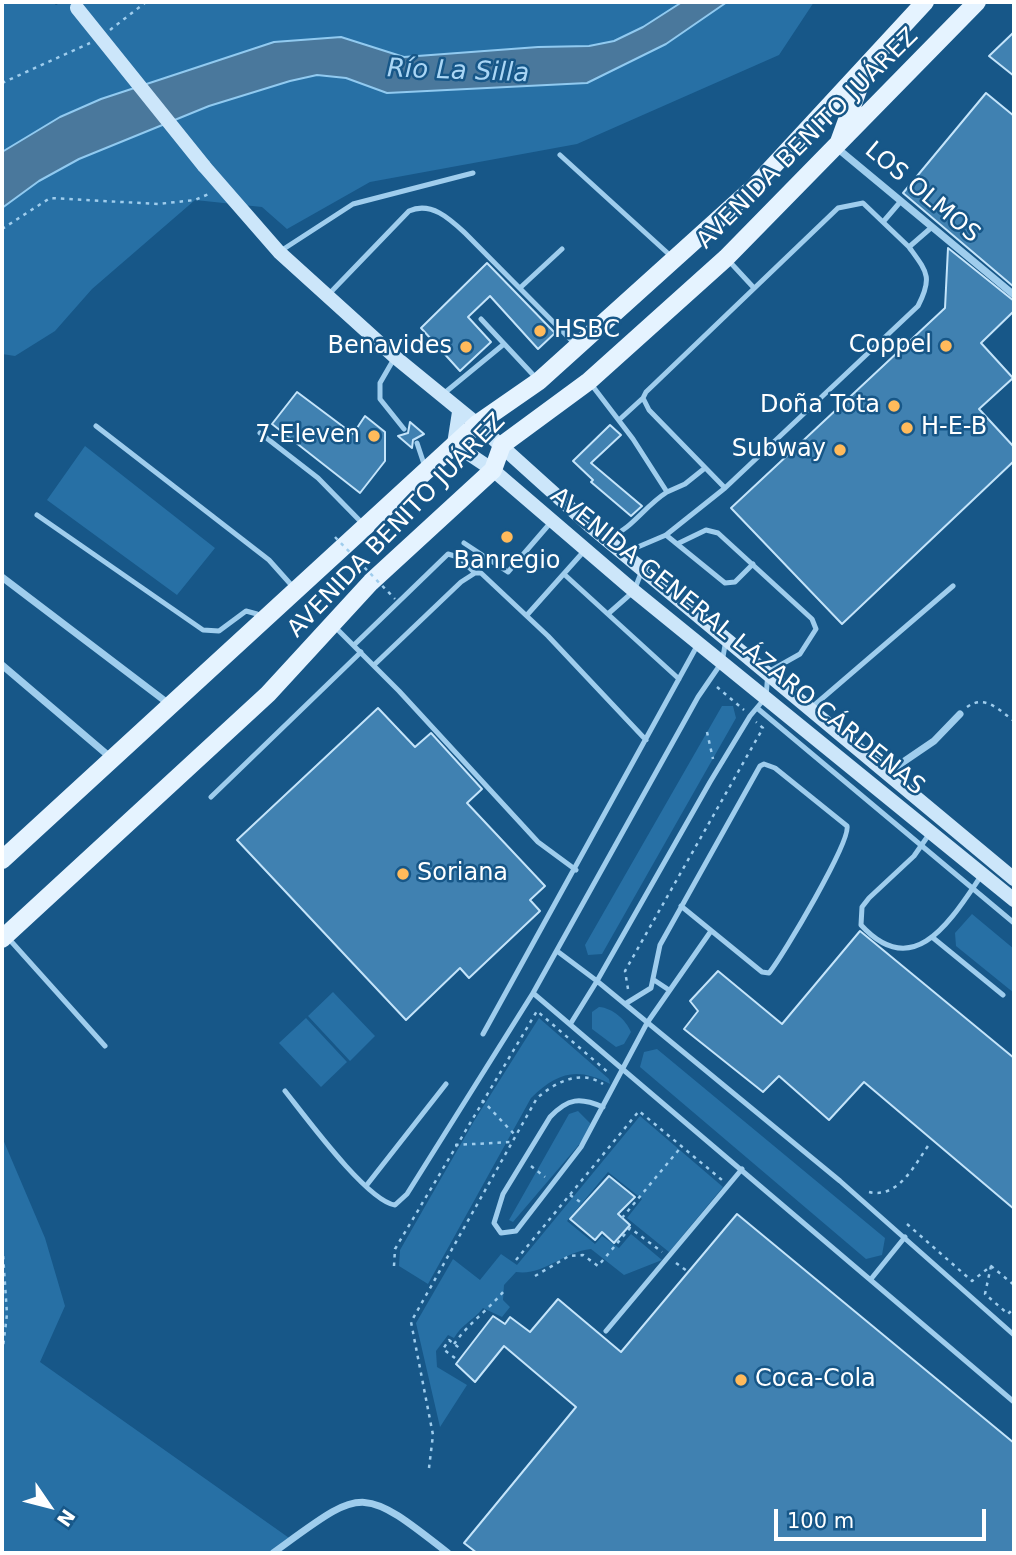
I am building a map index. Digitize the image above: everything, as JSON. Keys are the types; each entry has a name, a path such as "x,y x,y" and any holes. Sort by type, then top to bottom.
{"main road":[{"name":"AVENIDA BENITO JUÁREZ","path":"4,854 454,444 477,424 539,381 753,188 866,69 925,2"},
{"name":"AVENIDA BENITO JUÁREZ","path":"4,937 268,694 371,582 493,470 502,445 589,381 726,258 838,148 977,2"},
{"path":"838,148 866,69"}],"street":[{"name":"AVENIDA GENERAL LÁZARO CÁRDENAS","path":"74,5 222,188 279,252 395,357 502,445 623,553 1014,878"},
{"name":"LOS OLMOS","path":"838,148 1014,295"},
{"path":"454,444 459,412"},
{"name":"AVENIDA GENERAL LÁZARO CÁRDENAS","path":"454,444 493,470 585,550 722,662 762,702 796,720 1014,900"},
{"path":"2,577 169,704"},
{"path":"2,665 110,757"},
{"path":"887,773 934,741 960,714"},
{"path":"796,720 850,750 861,751 853,744"},
{"path":"273,1553 339,1507 359,1500 379,1503 395,1511 447,1553"}],"lane":[{"path":"560,155 675,260"},
{"path":"279,252 354,204 473,173"},
{"path":"884,222 901,201"},
{"path":"619,420 838,208 863,204 909,247 926,271 928,279 918,306 725,488 666,535 623,553"},
{"path":"327,296 385,233 416,208 430,209 447,217 521,287 578,347"},
{"path":"909,247 932,228"},
{"path":"521,287 562,249"},
{"path":"726,258 754,288"},
{"path":"481,319 539,381"},
{"path":"441,396 504,344"},
{"path":"395,357 379,390 386,409 404,429"},
{"path":"589,381 619,420 667,492"},
{"path":"643,398 649,410 725,488"},
{"path":"96,426 269,561 294,588"},
{"path":"260,433 318,478 364,525"},
{"path":"417,443 426,470"},
{"path":"607,539 629,529 645,509 705,468"},
{"path":"37,515 203,630 219,631 246,611 257,614 257,623"},
{"path":"464,543 508,572 552,521"},
{"path":"571,1023 750,716 762,702 768,671 800,654 816,629 812,620 753,564 712,530 701,531 677,544"},
{"path":"666,535 725,583 735,582 753,564"},
{"path":"527,615 585,550"},
{"path":"354,645 448,554 458,557 475,573 488,578 527,615 646,740"},
{"path":"609,613 634,591 643,569"},
{"path":"374,665 416,623 475,573"},
{"path":"565,575 679,679"},
{"path":"811,708 953,586"},
{"path":"332,624 374,665 528,832 576,870"},
{"path":"285,1091 366,1186 388,1204 400,1202 533,993 722,662 727,637"},
{"path":"483,1034 576,870 699,643"},
{"path":"211,797 361,652"},
{"path":"762,702 920,847 1014,923"},
{"path":"625,1004 647,992 653,982 655,954 681,906 756,771 764,764 775,768 847,826 848,837 836,861 769,973 762,972 681,906"},
{"path":"932,831 862,907 861,925 883,943 901,950 912,950 932,937 982,873"},
{"path":"603,1107 585,1099 573,1099 562,1105 522,1160 497,1206 494,1223 501,1233 511,1234 523,1223 582,1147 617,1085 622,1066 647,1023 711,931"},
{"path":"4,937 105,1046"},
{"path":"932,937 1003,995"},
{"path":"557,951 625,1004 905,1237 1014,1335"},
{"path":"653,982 669,990"},
{"path":"533,993 1014,1402"},
{"path":"366,1186 446,1084"},
{"path":"606,1331 742,1169"},
{"path":"871,1279 905,1237"}],"path":[{"path":"109,31 145,2"},
{"path":"2,83 99,37"},
{"path":"2,229 50,198 158,204 195,200 222,188"},
{"path":"335,537 395,599"},
{"path":"653,982 632,992 626,988 625,971 763,728 710,680"},
{"path":"960,714 976,701 984,701 1014,721"},
{"path":"707,732 713,759"},
{"path":"394,1266 395,1249 537,1012 615,1082"},
{"path":"429,1468 433,1435 411,1322 537,1098 560,1082 572,1078 592,1078 611,1090"},
{"path":"482,1100 514,1135"},
{"path":"516,1260 639,1111 723,1181"},
{"path":"455,1145 511,1142"},
{"path":"862,1186 869,1192 879,1194 897,1188 930,1143"},
{"path":"622,1218 682,1146"},
{"path":"522,1160 551,1181"},
{"path":"570,1195 583,1205"},
{"path":"907,1224 972,1281 991,1266"},
{"path":"535,1276 569,1256 583,1255 598,1266 630,1228 687,1271"},
{"path":"2,1239 7,1314 2,1356"},
{"path":"991,1266 1014,1285"},
{"path":"991,1266 985,1294 1008,1314 1014,1307"},
{"path":"454,1344 466,1327 477,1321 504,1291"},
{"path":"455,1358 443,1349 449,1340 462,1350"}],"shaded area":[{"path":"2,2 52,2 56,5 62,2 814,2 779,55 577,144 370,182 287,229 262,207 195,200 92,289 55,331 15,356 2,354"},
{"path":"85,446 215,548 177,595 47,500"},
{"path":"722,706 733,706 736,718 602,954 588,955 585,945"},
{"path":"972,914 1014,949 1014,993 956,946 955,933"},
{"path":"333,992 375,1036 350,1061 308,1016"},
{"path":"599,1007 614,1012 626,1023 631,1032 624,1044 616,1047 592,1029 592,1012"},
{"path":"306,1018 347,1062 321,1087 279,1043"},
{"path":"539,1018 609,1079 610,1084 588,1075 568,1075 550,1082 531,1098 428,1284 399,1266 400,1250 474,1121"},
{"path":"657,1049 885,1238 882,1255 866,1259 640,1067 644,1052"},
{"path":"578,1111 590,1123 589,1133 513,1222 509,1220 569,1114"},
{"path":"640,1116 723,1187 669,1252 627,1218 642,1199 608,1172 567,1221 595,1244 602,1236 619,1248 631,1234 662,1260 624,1275 591,1249 571,1254 535,1271 516,1272 504,1285 503,1300 510,1307 502,1317 483,1308 454,1338 448,1335 436,1351 437,1367 467,1385 440,1427 416,1323 453,1259 480,1280 501,1254 517,1265"},
{"path":"2,1137 45,1238 65,1306 40,1362 292,1540 273,1553 2,1553"}],"water":[{"name":"Río La Silla","path":"682,2 727,2 666,44 587,83 387,93 346,78 317,75 209,106 79,159 39,181 2,208 2,152 60,117 101,99 274,42 341,37 404,57 589,46 614,41 643,27"}],"building":[{"path":"1014,32 1014,76 989,56"},
{"path":"986,93 1014,116 1014,287 903,193"},
{"name":"H-E-B","path":"948,248 1014,301 1014,311 981,343 1013,378 979,409 1014,447 1014,461 842,624 731,508 945,308"},
{"path":"487,263 555,333 538,349 490,296 468,317 491,342 460,371 421,328"},
{"path":"297,392 353,434 365,416 385,432 385,461 360,493 272,424"},
{"path":"410,422 424,434 413,440 412,448 398,436 408,433"},
{"path":"610,425 621,435 591,463 642,506 631,516 591,482 593,480 573,461"},
{"path":"378,708 415,747 431,733 482,789 467,803 545,886 530,900 540,911 469,978 460,968 406,1020 237,840"},
{"path":"860,931 1014,1058 1014,1209 864,1082 829,1120 779,1076 763,1092 684,1029 698,1011 690,1001 718,971 782,1024"},
{"path":"609,1176 635,1197 618,1214 630,1225 614,1243 602,1232 595,1240 570,1219"},
{"name":"Coca-Cola","path":"737,1214 1014,1443 1014,1553 477,1553 464,1543 576,1407 504,1346 475,1382 456,1364 493,1316 505,1324 510,1317 530,1332 558,1299 621,1352"}],"place":[{"name":"HSBC","path":"540,331"},
{"name":"Coppel","path":"946,346"},
{"name":"Benavides","path":"466,347"},
{"name":"Doña Tota","path":"894,406"},
{"name":"H-E-B","path":"907,428"},
{"name":"7-Eleven","path":"374,436"},
{"name":"Subway","path":"840,450"},
{"name":"Banregio","path":"507,537"},
{"name":"Soriana","path":"403,874"},
{"name":"Coca-Cola","path":"741,1380"}]}
